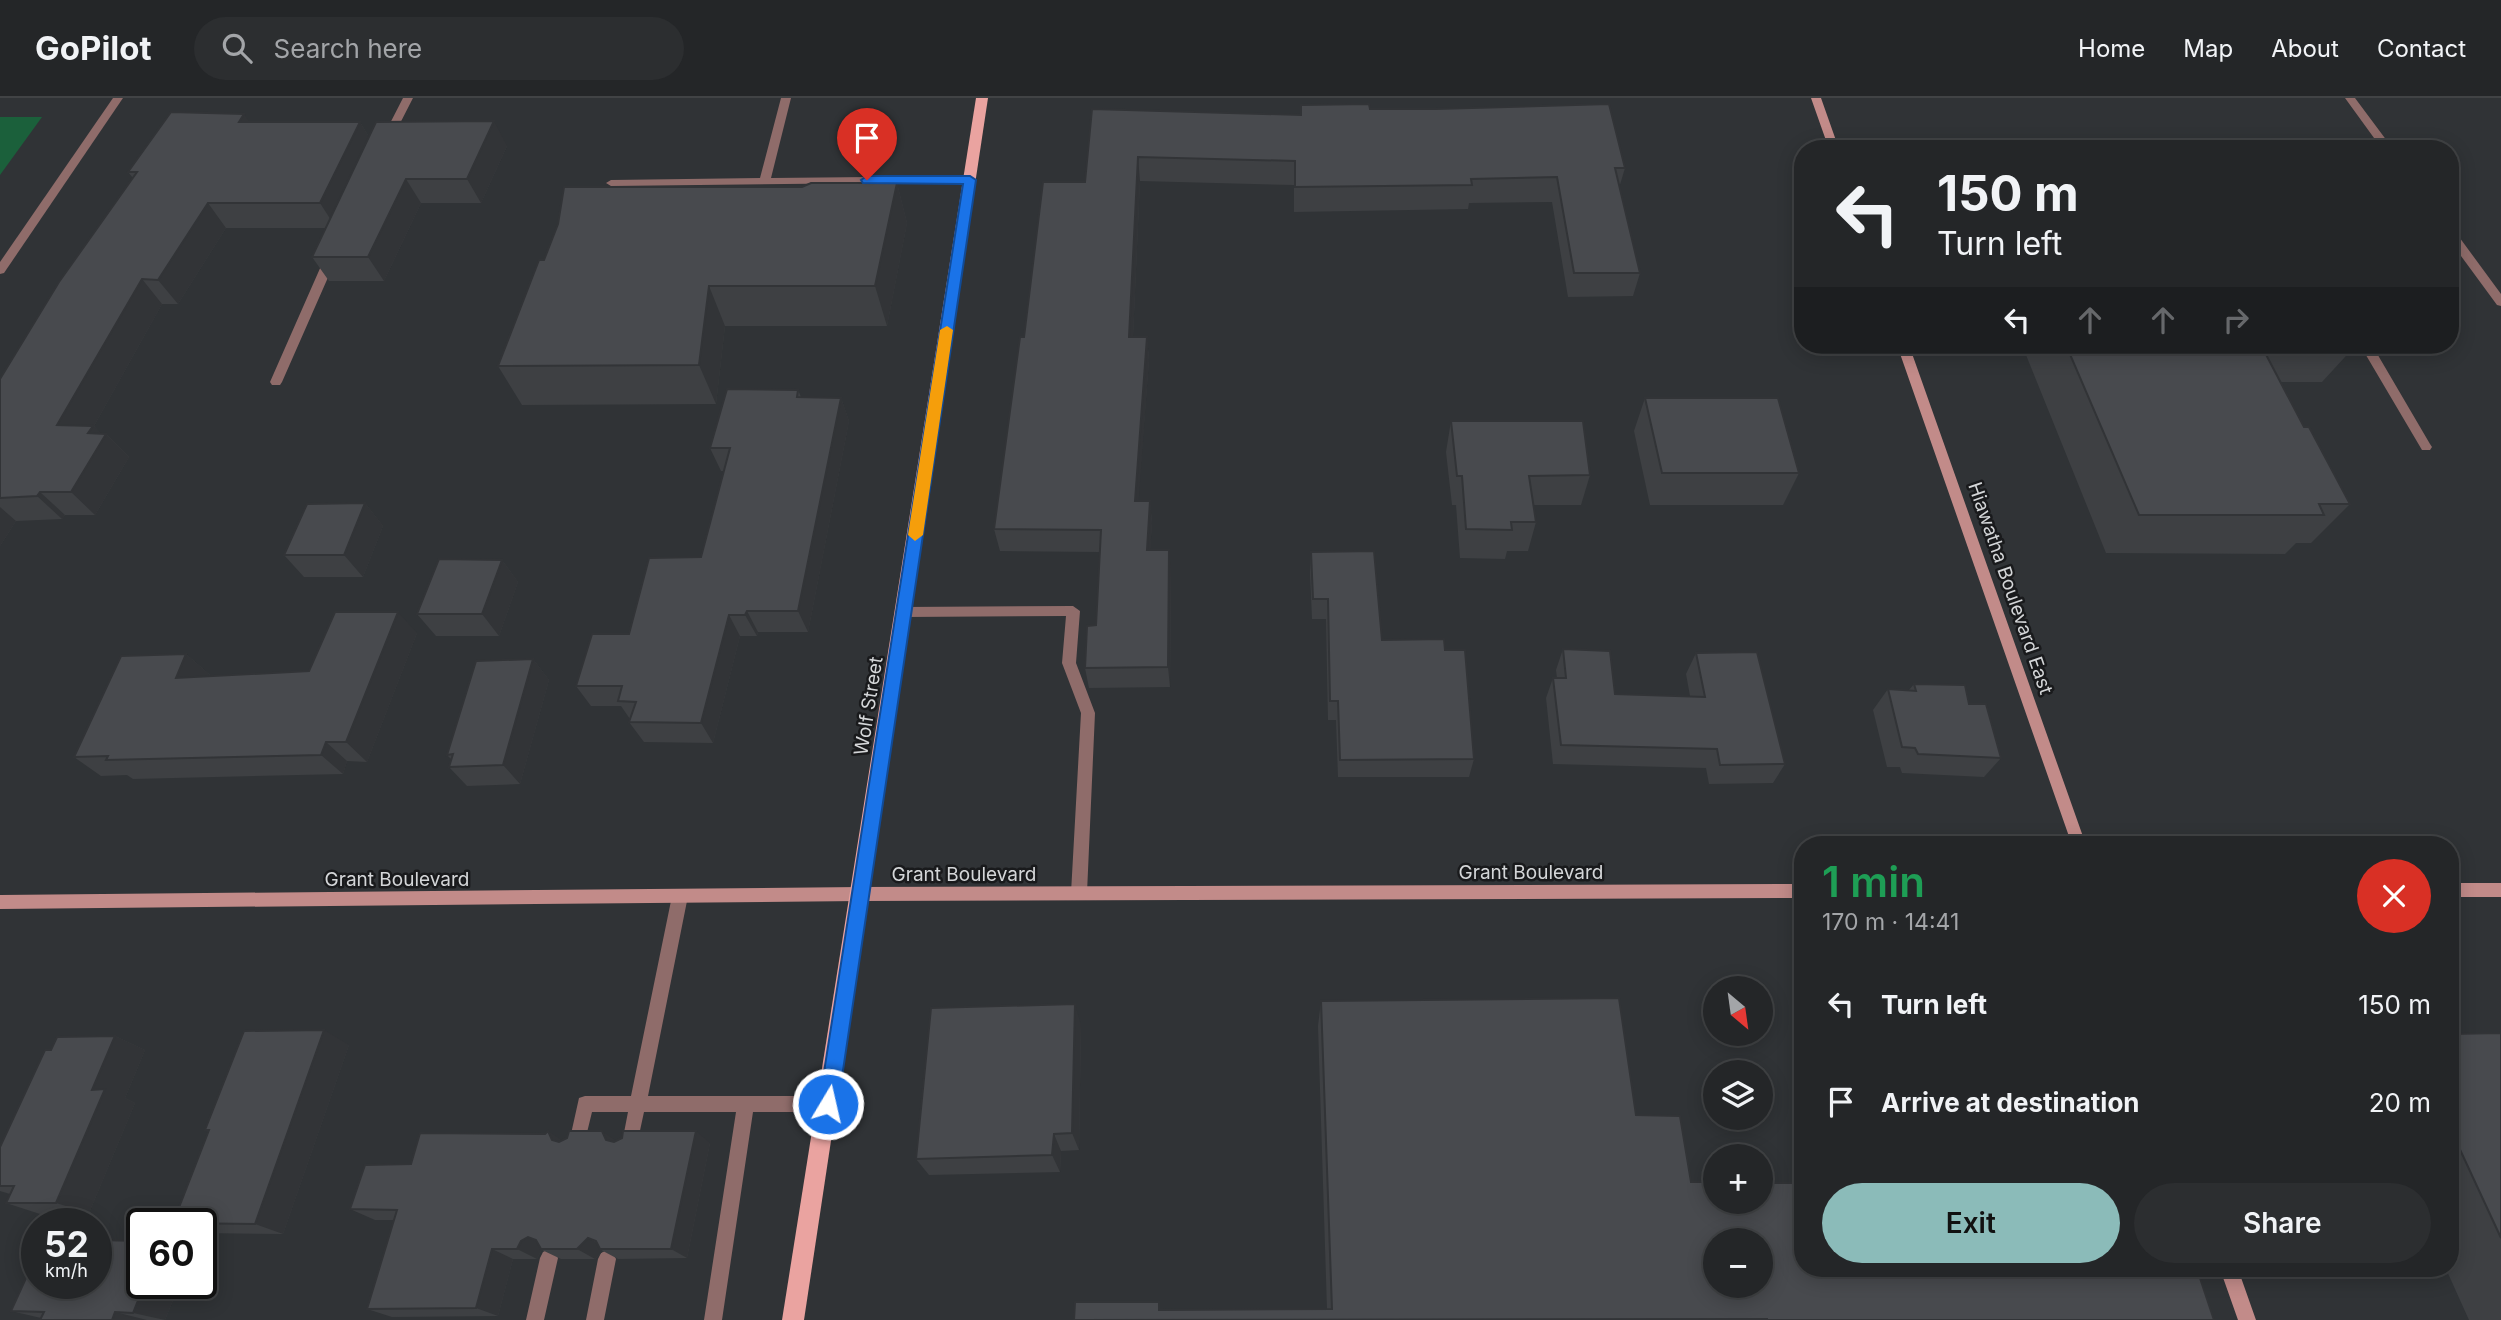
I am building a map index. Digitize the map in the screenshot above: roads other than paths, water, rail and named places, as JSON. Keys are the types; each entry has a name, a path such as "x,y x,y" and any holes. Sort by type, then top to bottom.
{"main road":[{"name":"Wolf Street","path":"793,1320 982,98"}],"street":[{"path":"0,270 118,98"},
{"path":"383,147 408,98"},
{"path":"765,180 786,98"},
{"path":"1816,98 1831,140"},
{"path":"2350,98 2381,140"},
{"path":"611,183 970,180"},
{"path":"276,382 337,244"},
{"path":"2459,245 2501,302"},
{"name":"Hiawatha Boulevard East","path":"1906,354 2076,836"},
{"path":"2371,354 2426,447"},
{"path":"904,612 1073,611 1069,663 1088,712 1079,893"},
{"path":"2459,890 2501,890"},
{"name":"Grant Boulevard","path":"0,902 860,894 1794,891"},
{"path":"630,1143 680,896"},
{"path":"713,1320 747,1103"},
{"path":"577,1143 585,1104 828,1104"},
{"path":"535,1320 549,1258"},
{"path":"595,1320 607,1259"},
{"path":"2232,1277 2247,1320"}]}
